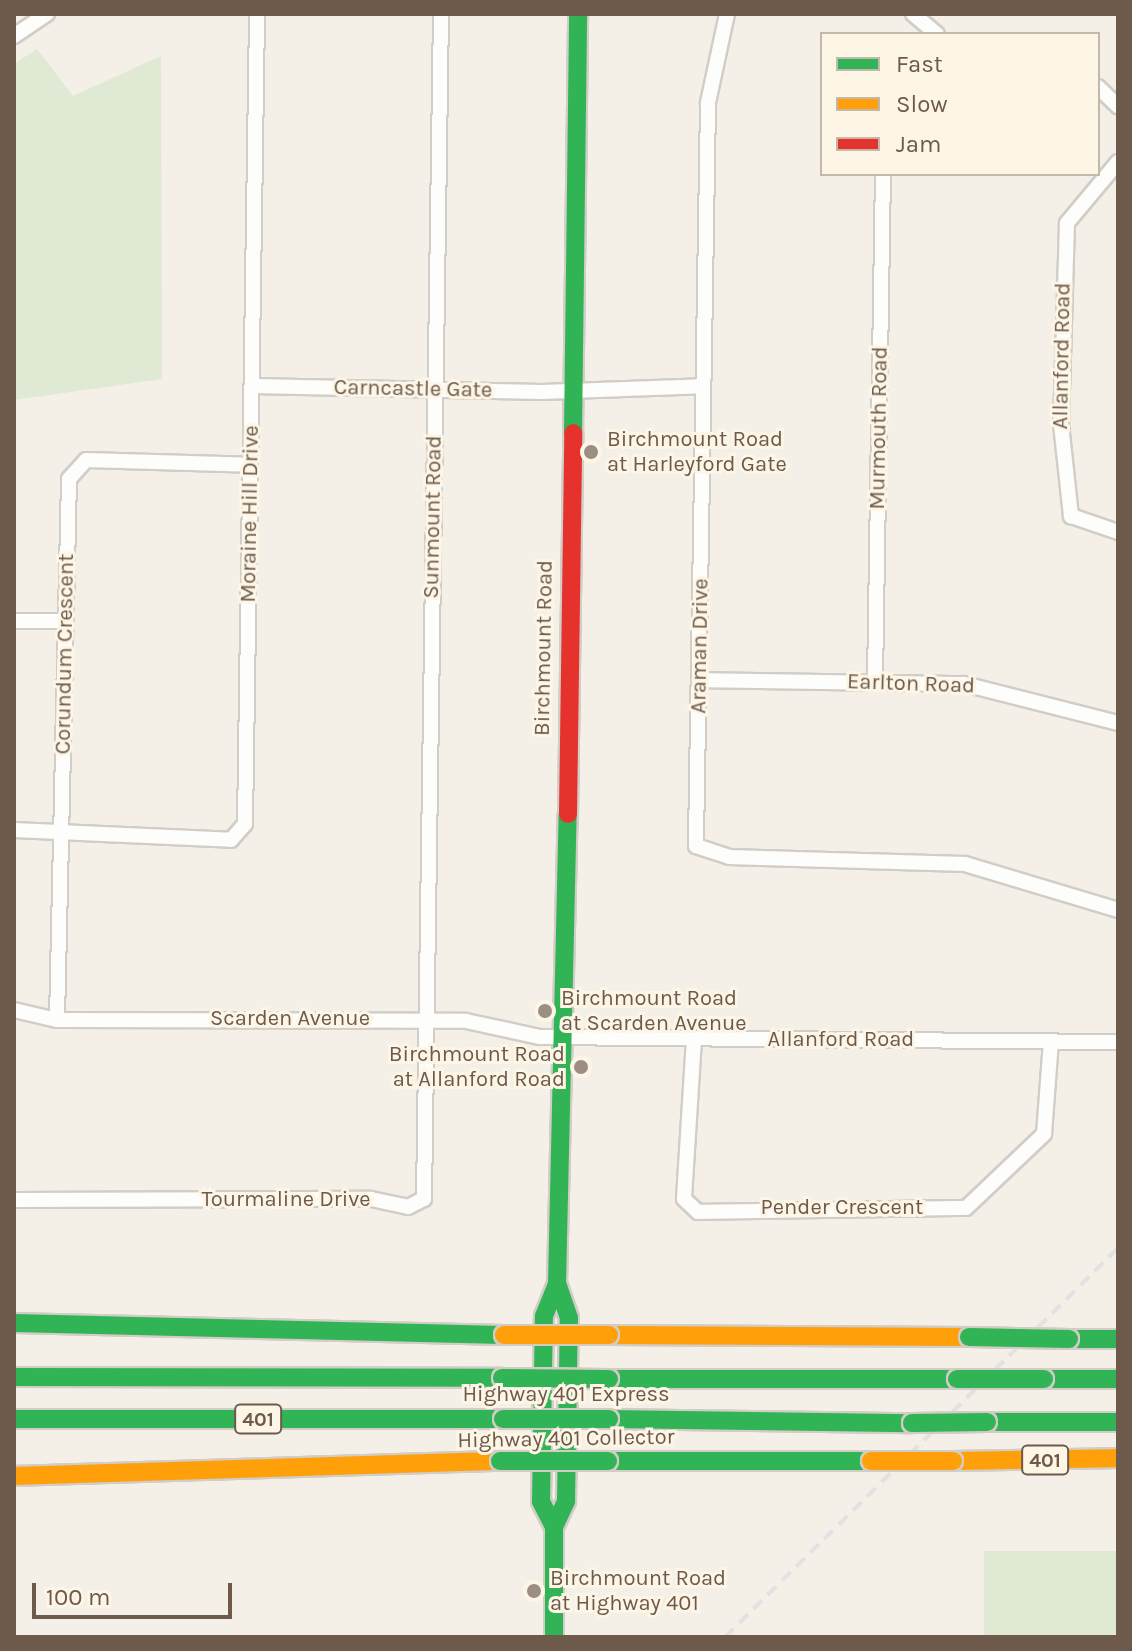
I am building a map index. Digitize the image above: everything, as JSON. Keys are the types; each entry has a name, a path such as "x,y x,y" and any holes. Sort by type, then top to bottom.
{"main road":[{"name":"Birchmount Road","path":"554,1637 554,1527 541,1501 544,1316 557,1283 565,1037 578,14"},
{"path":"14,1323 504,1335 1118,1339"},
{"name":"Highway 401 Express","path":"14,1377 1118,1379"},
{"name":"Highway 401 Express","path":"14,1419 1118,1422"},
{"name":"Highway 401 Collector","path":"14,1476 410,1468 500,1461 1118,1458"},
{"path":"14,1459 410,1468"},
{"path":"962,1461 1118,1468"},
{"path":"14,1492 410,1468"}],"street":[{"path":"14,36 47,14"},
{"name":"Moraine Hill Drive","path":"14,830 61,837 231,840 245,824 257,14"},
{"name":"Sunmount Road","path":"426,1020 441,14"},
{"name":"Araman Drive","path":"727,14 708,103 699,680 693,837 703,853 955,862 1118,910"},
{"path":"913,14 935,32"},
{"path":"1100,89 1118,106"},
{"name":"Allanford Road","path":"1118,162 1067,223 1061,424 1071,516 1118,532"},
{"name":"Murmouth Road","path":"875,681 883,176"},
{"name":"Carncastle Gate","path":"253,386 435,389 702,386"},
{"name":"Corundum Crescent","path":"57,1020 69,479 76,465 250,465"},
{"path":"14,621 64,621"},
{"name":"Earlton Road","path":"699,680 875,681 995,688 1118,723"},
{"name":"Scarden Avenue","path":"14,1010 57,1020 426,1020 565,1037"},
{"name":"Tourmaline Drive","path":"14,1200 415,1205 426,1192 426,1020"},
{"name":"Allanford Road","path":"565,1037 1118,1042"},
{"name":"Pender Crescent","path":"694,1039 684,1199 698,1212 966,1208 1044,1134 1051,1041"}],"green space":[{"path":"37,49 73,96 161,56 162,379 14,400 14,64"},
{"path":"984,1551 1118,1551 1118,1637 984,1637"}],"railway":[{"path":"725,1637 1118,1248"}],"traffic: fast":[{"path":"573,433 578,14"},
{"path":"554,1637 554,1527 541,1501 544,1316 557,1283 568,814"},
{"path":"554,1527 566,1501 569,1318 557,1283"},
{"path":"14,1323 504,1335"},
{"path":"969,1337 1069,1339"},
{"path":"1069,1339 1118,1339"},
{"path":"14,1377 502,1378"},
{"path":"502,1378 609,1379"},
{"path":"609,1379 957,1379"},
{"path":"957,1379 1044,1379"},
{"path":"1044,1379 1118,1379"},
{"path":"14,1419 503,1419"},
{"path":"503,1419 609,1419"},
{"path":"609,1419 912,1423"},
{"path":"987,1422 1118,1422"},
{"path":"912,1423 987,1422"},
{"path":"500,1461 608,1461"},
{"path":"608,1461 871,1461"}],"traffic: slow":[{"path":"504,1335 609,1335"},
{"path":"609,1335 969,1337"},
{"path":"953,1461 1118,1458"},
{"path":"14,1476 500,1461"},
{"path":"871,1461 953,1461"}],"traffic: jam":[{"path":"568,814 573,433"}],"place":[{"name":"Birchmount Road at Harleyford Gate","path":"591,452"},
{"name":"Birchmount Road at Scarden Avenue","path":"545,1011"},
{"name":"Birchmount Road at Allanford Road","path":"581,1067"},
{"name":"Birchmount Road at Highway 401","path":"534,1591"}]}
